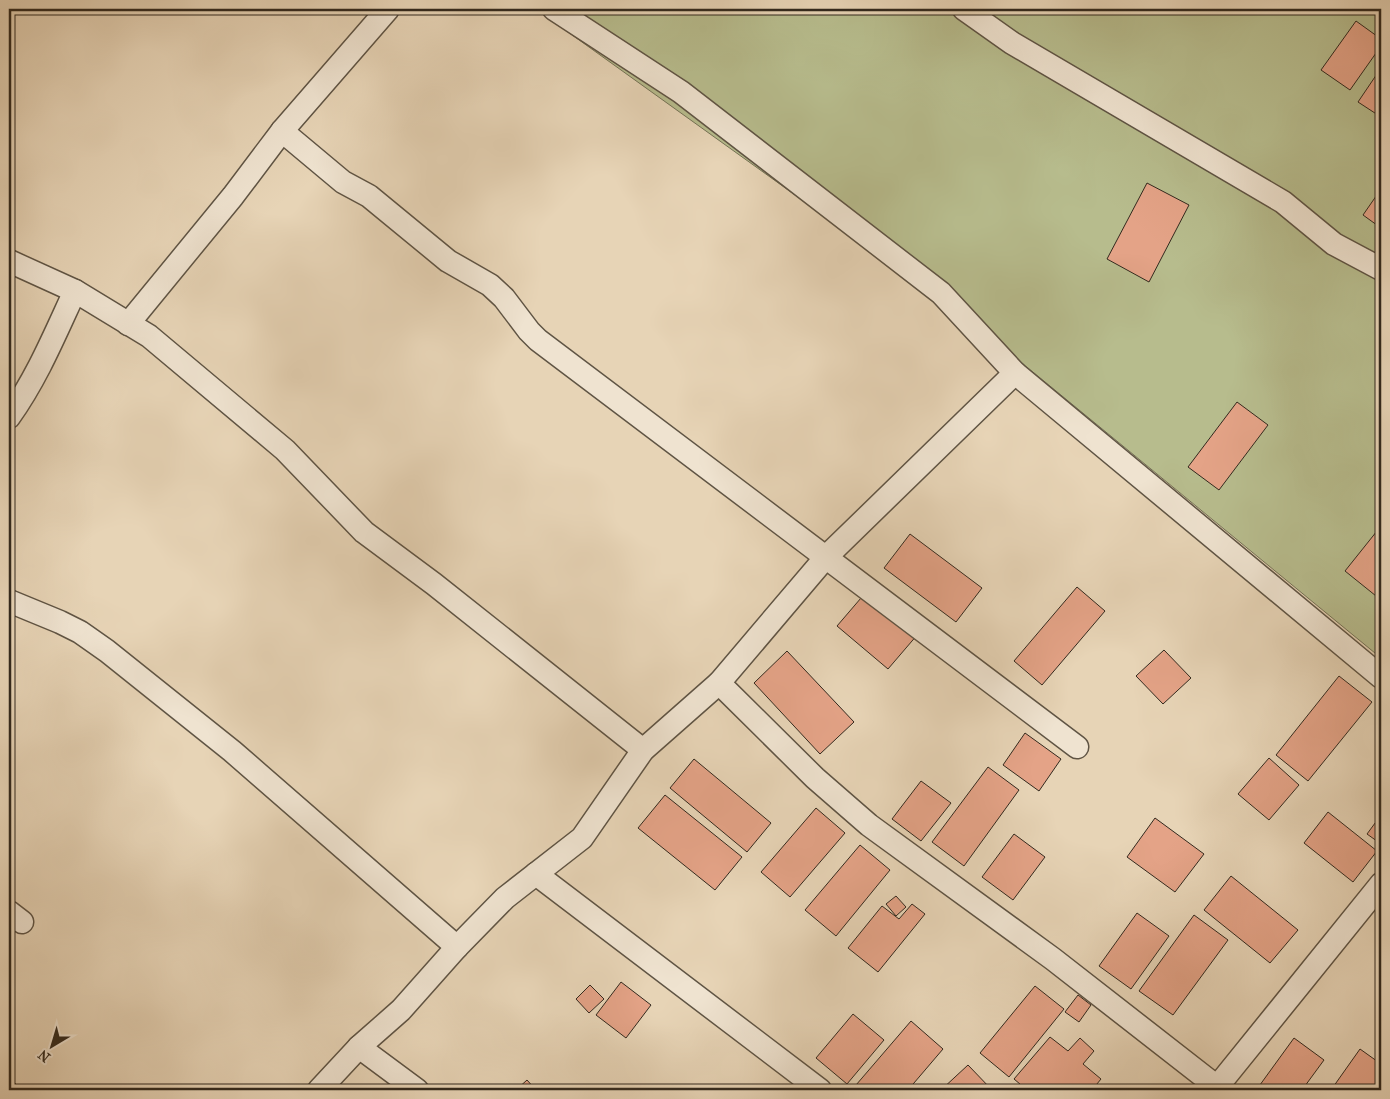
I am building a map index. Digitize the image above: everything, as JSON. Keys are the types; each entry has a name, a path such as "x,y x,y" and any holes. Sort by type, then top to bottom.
{"street":[{"path":"554,9 681,92 941,293 1015,373 1379,672"},
{"path":"964,9 1012,43 1283,202 1334,244 1381,269"},
{"path":"128,324 233,196 282,130 381,11"},
{"path":"282,130 343,182 369,196 448,262 490,285 504,298 538,340 1077,747"},
{"path":"9,261 75,291 149,336 285,450 364,532 434,584 643,750"},
{"path":"9,416 40,365 75,291"},
{"path":"319,1090 359,1047 401,1010 457,946 505,898 582,838 643,750 719,683 826,558 1015,373"},
{"path":"9,601 80,632 107,651 232,751 457,946"},
{"path":"719,683 815,778 869,825 1053,959 1219,1088 1381,884"},
{"path":"536,874 820,1090"},
{"path":"359,1047 417,1090"}],"green space":[{"path":"536,9 1381,9 1381,658 972,322"}],"building":[{"path":"1356,21 1381,39 1381,46 1350,90 1321,70"},
{"path":"1381,68 1381,117 1358,102"},
{"path":"1147,183 1189,205 1149,282 1107,259"},
{"path":"1381,189 1381,228 1363,215"},
{"path":"1237,402 1268,425 1219,490 1188,467"},
{"path":"1381,526 1381,600 1345,571"},
{"path":"910,534 982,588 956,622 884,568"},
{"path":"1077,587 1105,611 1042,685 1014,661"},
{"path":"867,591 918,634 888,669 837,626"},
{"path":"1164,650 1191,678 1163,704 1136,676"},
{"path":"787,651 854,722 820,754 754,683"},
{"path":"1339,676 1372,702 1308,781 1276,755"},
{"path":"1025,733 1061,759 1039,791 1003,765"},
{"path":"1269,758 1299,785 1269,820 1238,794"},
{"path":"694,759 771,823 747,852 670,788"},
{"path":"988,767 1019,790 964,866 932,842"},
{"path":"921,781 951,803 921,841 892,819"},
{"path":"665,795 742,857 715,890 638,828"},
{"path":"816,808 845,833 790,897 761,872"},
{"path":"1328,812 1377,851 1353,882 1304,843"},
{"path":"1381,815 1381,844 1367,834"},
{"path":"1155,818 1204,854 1175,892 1127,857"},
{"path":"1014,834 1045,857 1013,900 982,877"},
{"path":"860,845 890,870 836,936 805,910"},
{"path":"1231,876 1298,930 1270,963 1204,910"},
{"path":"896,896 906,907 896,916 886,904"},
{"path":"912,904 925,914 878,972 848,948 882,906 899,919"},
{"path":"1137,913 1169,936 1131,989 1099,966"},
{"path":"1194,915 1228,940 1173,1015 1139,991"},
{"path":"621,982 651,1005 626,1038 596,1015"},
{"path":"590,985 604,999 589,1013 576,999"},
{"path":"1035,986 1064,1009 1009,1077 980,1053"},
{"path":"1078,995 1091,1005 1079,1022 1065,1012"},
{"path":"853,1014 884,1040 847,1084 816,1058"},
{"path":"911,1021 943,1049 908,1090 862,1090 856,1085"},
{"path":"1050,1037 1068,1051 1080,1038 1094,1051 1083,1064 1101,1079 1092,1090 1027,1090 1014,1079"},
{"path":"1294,1038 1324,1060 1302,1090 1258,1090 1257,1089"},
{"path":"1360,1049 1381,1064 1381,1090 1331,1090"},
{"path":"968,1065 992,1090 941,1090"},
{"path":"9,1079 24,1090 9,1090"},
{"path":"527,1080 536,1090 516,1090"}]}
